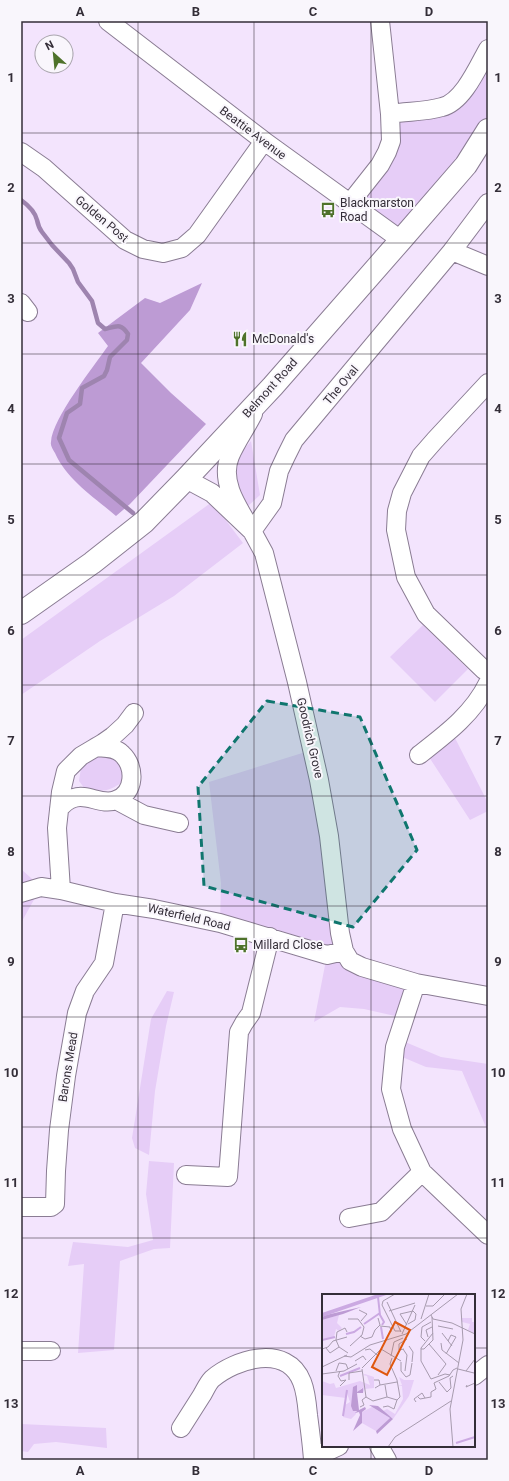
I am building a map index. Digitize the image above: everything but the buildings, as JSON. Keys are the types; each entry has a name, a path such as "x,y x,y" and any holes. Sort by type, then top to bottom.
{"highway":[{"name":"Belmont Road","path":"21,613 92,563 144,522 186,479 273,386 402,240 466,165 488,130"}],"street":[{"name":"Beattie Avenue","path":"108,21 264,142 402,240"},
{"path":"350,203 371,178 387,152 391,141 390,114 380,21"},
{"path":"390,114 441,108 449,105 456,100 464,90 478,69 488,49"},
{"name":"Golden Post","path":"21,152 44,168 125,240 143,249 163,253 182,248 197,235 264,142"},
{"name":"The Oval","path":"252,531 272,503 279,471 294,440 452,251 488,203"},
{"path":"452,251 488,266"},
{"path":"488,383 421,456 402,492 397,511 396,530 406,577 426,614 484,670 488,672"},
{"name":"Goodrich Grove","path":"273,386 257,407 230,456 227,470 234,500 264,554 297,682 320,780 329,836 340,933 344,951"},
{"name":"Goodrich Grove","path":"186,479 212,493 252,531"},
{"path":"419,755 460,722 474,705 488,683"},
{"path":"60,890 57,828 63,782 66,772 80,756 113,736 125,725 134,713"},
{"path":"59,809 66,802 74,798 84,797 107,802 116,800 124,795 130,787 132,775 129,763 122,754 113,748 96,747"},
{"path":"116,800 144,815 178,823"},
{"name":"Waterfield Road","path":"21,893 40,887 60,890 115,903 175,913 220,923 327,955 344,951"},
{"name":"Barons Mead","path":"21,1207 52,1207 55,1204 59,1130 66,1076 77,1013 85,991 104,963 115,903"},
{"path":"186,1175 228,1177 239,1032 251,1013 270,937"},
{"path":"344,951 350,961 362,967 416,984 488,996"},
{"path":"416,984 396,1047 391,1089 402,1129 422,1172 488,1235"},
{"path":"349,1218 381,1212 422,1172"},
{"path":"21,1351 51,1351"},
{"path":"181,1428 210,1380 226,1369 246,1360 261,1357 274,1358 288,1364 296,1370 302,1382 307,1401 313,1459 337,1447"},
{"path":"475,1375 488,1365"},
{"path":"380,1447 387,1460"}],"highlighted area":[{"path":"267,701 360,717 417,850 353,927 204,886 198,787"}],"shaded area":[{"path":"488,49 488,130 401,240 350,203 371,178 390,114 441,108"},
{"path":"202,283 190,310 141,363 171,393 206,424 130,504 116,516 82,488 66,472 51,446 53,432 66,407 108,346 98,333 145,298 160,303"},
{"path":"251,441 260,495 248,506 237,484 236,466 242,452"},
{"path":"212,502 243,543 174,596 100,641 21,695 21,640"},
{"path":"423,625 468,669 435,702 390,657"},
{"path":"455,738 488,803 488,811 470,820 429,757"},
{"path":"312,750 344,951 416,983 404,1018 364,1009 340,1007 314,1022 327,955 220,923 221,883 209,782"},
{"path":"106,753 118,761 122,767 124,781 106,790 97,791 85,789 79,781 81,768 94,756"},
{"path":"21,869 41,887 21,923"},
{"path":"167,991 174,992 166,1026 155,1091 149,1155 135,1148 132,1138 151,1019"},
{"path":"398,1039 441,1057 488,1064 488,1132 462,1071 426,1067 395,1054"},
{"path":"149,1161 174,1163 170,1248 154,1249 120,1261 114,1350 78,1353 84,1264 68,1266 73,1242 128,1247 153,1240 146,1194"},
{"path":"21,1424 106,1428 107,1448 56,1442 34,1444 28,1452 21,1451"}],"waterway":[{"path":"21,200 33,211 41,231 73,269 78,282 92,301 98,323 105,329 116,326 121,327 128,334 127,340 110,357 104,376 82,388 80,404 67,413 59,438 69,460 133,513"}],"place":[{"name":"Blackmarston Road","path":"328,210"},
{"name":"McDonald's","path":"240,339"},
{"name":"Millard Close","path":"241,945"}]}
